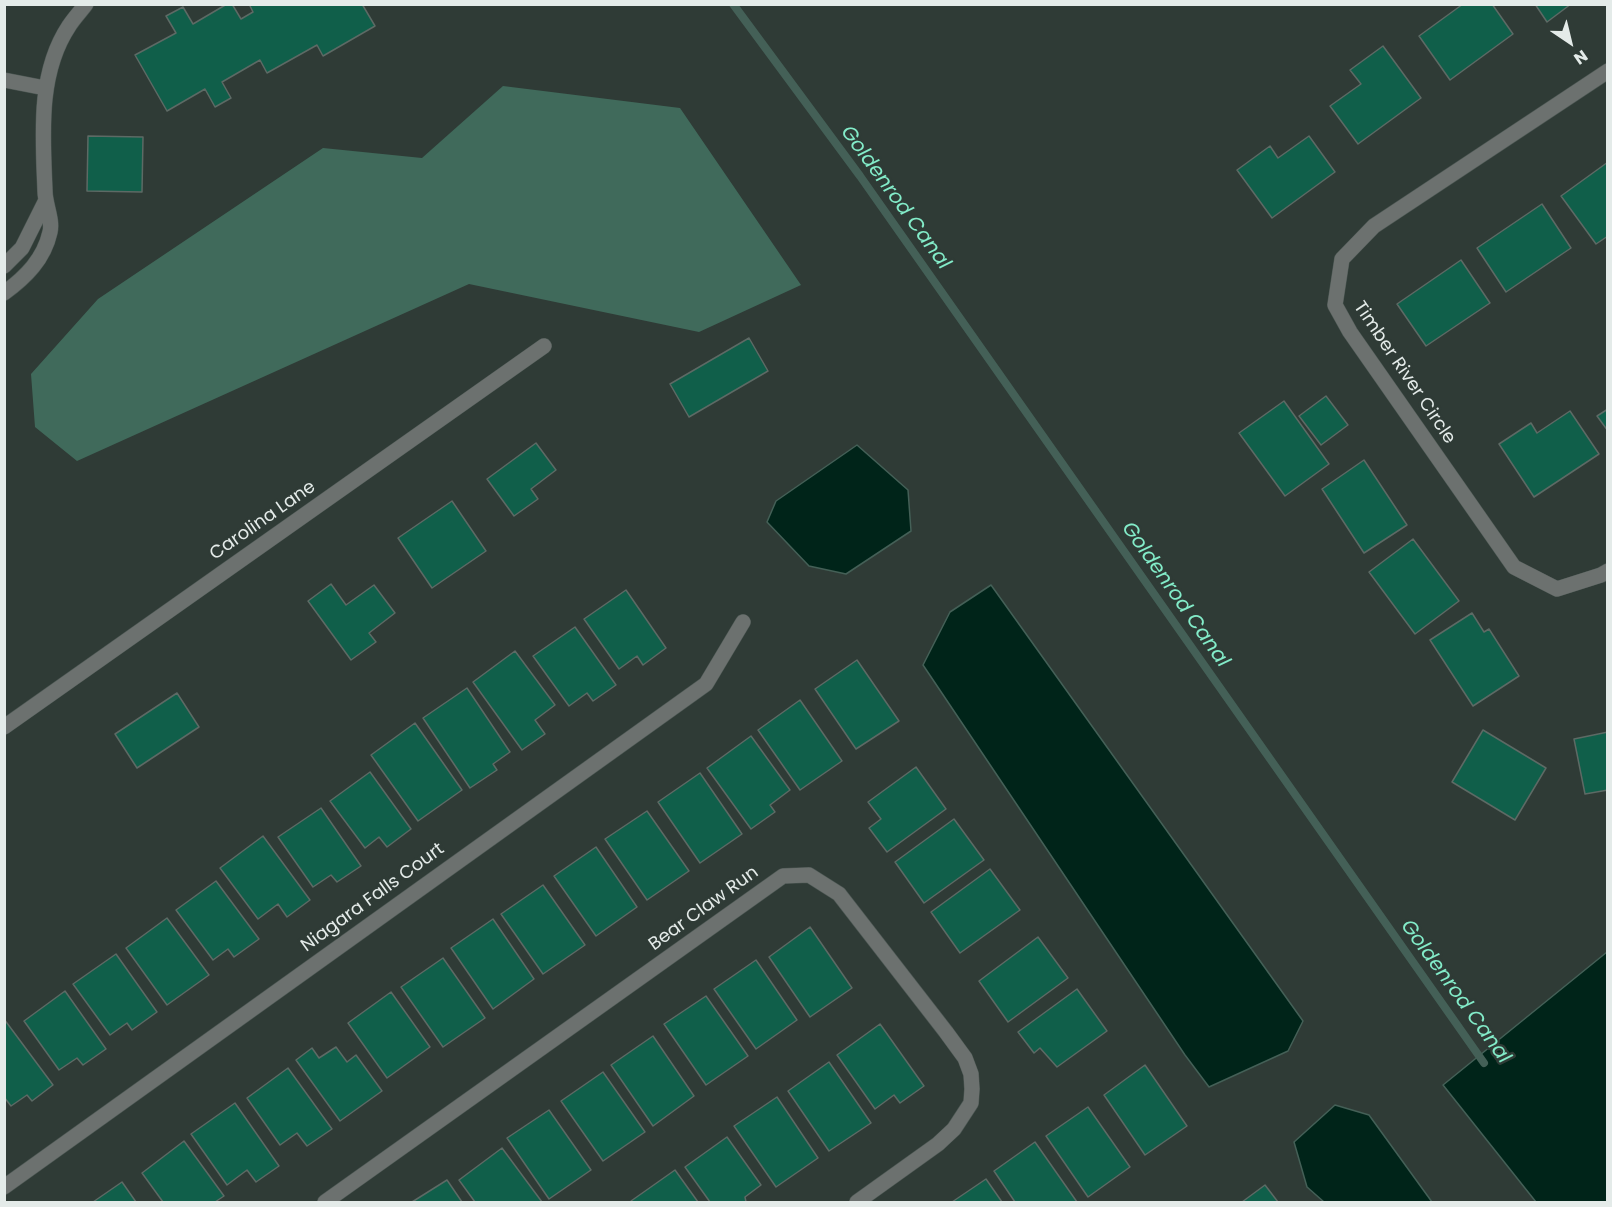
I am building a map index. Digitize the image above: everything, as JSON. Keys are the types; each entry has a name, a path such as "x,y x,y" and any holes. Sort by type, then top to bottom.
{"street":[{"path":"4,293 25,277 46,247 51,228 45,202 45,88 53,59 68,26 86,4"},
{"name":"Timber River Circle","path":"1608,71 1374,226 1342,259 1335,305 1350,332 1514,567 1557,589 1608,571"},
{"path":"4,80 45,88"},
{"path":"4,266 22,248 45,202"},
{"name":"Carolina Lane","path":"4,727 544,346"},
{"name":"Niagara Falls Court","path":"4,1187 706,684 743,622"},
{"name":"Bear Claw Run","path":"325,1203 783,876 808,875 839,894 946,1032 964,1058 971,1074 971,1103 954,1129 938,1144 857,1203"}],"shaded area":[{"path":"503,86 680,108 801,285 699,332 469,284 77,461 35,427 31,374 98,299 323,148 422,158"},
{"path":"857,445 908,490 911,531 846,574 809,566 767,522 776,501"},
{"path":"991,585 1303,1021 1288,1051 1209,1087 1185,1055 923,665 950,612"},
{"path":"1607,952 1607,1202 1536,1202 1443,1085"},
{"path":"1335,1105 1369,1115 1432,1202 1324,1202 1307,1187 1294,1142"}],"building":[{"path":"227,4 232,4 241,19 253,12 249,4 362,4 375,26 323,56 317,45 267,73 260,60 222,82 231,98 215,107 205,89 167,111 135,55 176,33 166,16 183,7 193,24"},
{"path":"1463,4 1492,4 1513,34 1450,80 1419,36"},
{"path":"1535,4 1571,4 1547,22"},
{"path":"1383,46 1421,98 1358,144 1330,106 1361,84 1350,70"},
{"path":"88,136 143,137 142,192 87,191"},
{"path":"1309,136 1335,172 1272,218 1237,170 1270,146 1278,158"},
{"path":"1608,162 1608,236 1596,244 1561,196"},
{"path":"1542,204 1571,248 1506,292 1477,248"},
{"path":"1461,260 1490,303 1426,346 1397,304"},
{"path":"749,338 768,371 689,417 670,384"},
{"path":"1326,396 1348,425 1321,445 1299,416"},
{"path":"1284,401 1329,464 1285,496 1239,433"},
{"path":"1608,409 1608,431 1597,416"},
{"path":"1570,411 1599,454 1534,497 1499,444 1531,423 1537,433"},
{"path":"536,443 556,470 531,489 538,499 514,516 487,479"},
{"path":"1364,460 1407,525 1364,553 1322,489"},
{"path":"452,501 486,551 432,588 398,538"},
{"path":"1413,539 1459,601 1415,634 1369,572"},
{"path":"331,584 346,605 374,585 395,613 369,633 376,642 351,660 308,601"},
{"path":"626,590 666,648 643,665 637,656 619,669 584,619"},
{"path":"1472,613 1484,632 1489,629 1519,676 1473,706 1430,640"},
{"path":"575,627 616,685 593,701 587,693 569,706 533,656"},
{"path":"515,651 555,705 535,720 545,734 522,750 473,682"},
{"path":"857,660 899,721 856,749 815,689"},
{"path":"467,688 510,752 493,764 497,770 470,788 423,718"},
{"path":"177,693 199,727 137,768 115,734"},
{"path":"800,700 842,761 800,790 758,730"},
{"path":"415,723 462,790 418,821 371,755"},
{"path":"1483,730 1546,768 1515,820 1452,782"},
{"path":"1608,732 1608,790 1585,794 1574,739"},
{"path":"751,736 790,790 770,805 775,812 751,829 707,768"},
{"path":"916,767 946,809 887,852 869,828 881,819 868,802"},
{"path":"370,772 411,829 387,847 379,837 365,848 330,801"},
{"path":"700,773 742,834 700,863 658,802"},
{"path":"321,808 361,866 337,882 331,875 313,887 278,837"},
{"path":"647,811 689,871 647,900 605,839"},
{"path":"954,819 984,860 924,903 895,862"},
{"path":"263,836 310,900 287,917 278,904 258,919 220,868"},
{"path":"596,847 637,907 596,936 554,876"},
{"path":"990,869 1020,910 960,953 931,912"},
{"path":"216,881 259,939 234,957 228,949 213,960 176,910"},
{"path":"543,885 585,945 543,974 501,914"},
{"path":"167,918 209,975 167,1005 126,948"},
{"path":"493,919 534,979 493,1009 451,948"},
{"path":"810,927 852,988 810,1017 769,957"},
{"path":"1038,937 1068,978 1008,1022 979,981"},
{"path":"116,954 157,1012 132,1030 127,1023 110,1035 73,984"},
{"path":"443,958 485,1018 443,1047 401,987"},
{"path":"756,960 797,1020 756,1049 714,989"},
{"path":"1077,989 1107,1031 1057,1067 1040,1048 1034,1053 1018,1032"},
{"path":"65,991 106,1049 83,1065 77,1058 59,1070 24,1021"},
{"path":"391,992 430,1047 387,1078 348,1023"},
{"path":"706,996 748,1056 706,1085 664,1024"},
{"path":"4,1019 53,1085 32,1101 27,1095 11,1106 4,1097"},
{"path":"880,1024 924,1086 900,1103 894,1095 875,1109 837,1055"},
{"path":"653,1036 694,1096 653,1126 611,1065"},
{"path":"336,1047 347,1062 356,1055 382,1091 340,1121 296,1060 312,1048 319,1058"},
{"path":"829,1062 871,1123 829,1151 788,1091"},
{"path":"1145,1065 1187,1126 1145,1155 1104,1095"},
{"path":"288,1068 332,1129 307,1146 297,1133 280,1145 247,1098"},
{"path":"603,1072 645,1132 603,1161 561,1101"},
{"path":"777,1097 818,1158 776,1187 734,1126"},
{"path":"235,1103 279,1166 256,1182 247,1170 227,1185 191,1134"},
{"path":"1088,1107 1130,1167 1088,1197 1046,1136"},
{"path":"549,1110 591,1170 549,1199 507,1138"},
{"path":"727,1137 761,1185 745,1197 746,1202 710,1202 685,1167"},
{"path":"184,1141 224,1196 215,1202 163,1202 142,1173"},
{"path":"1035,1142 1077,1202 1015,1202 994,1171"},
{"path":"502,1148 542,1202 475,1202 459,1180"},
{"path":"675,1170 698,1202 631,1201"},
{"path":"986,1179 1002,1202 952,1202"},
{"path":"447,1180 462,1202 412,1202"},
{"path":"122,1182 136,1202 93,1202"},
{"path":"1265,1185 1278,1202 1242,1202"}],"waterway":[{"name":"Goldenrod Canal","path":"733,4 860,176 1484,1063"}]}
